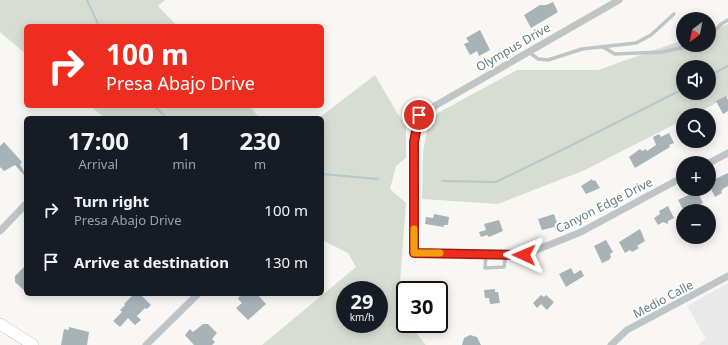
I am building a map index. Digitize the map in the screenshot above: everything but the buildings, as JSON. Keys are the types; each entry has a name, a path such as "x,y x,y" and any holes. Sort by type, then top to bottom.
{"street":[{"name":"Olympus Drive","path":"414,253 414,142 419,115 618,0"},
{"path":"716,159 728,153"},
{"name":"Canyon Edge Drive","path":"414,253 524,255 581,232 676,181"},
{"path":"0,231 24,206"},
{"name":"Medio Calle","path":"611,345 628,330 728,276"},
{"path":"146,345 196,296"},
{"path":"0,324 33,345"}],"lane":[{"path":"528,52 538,59 548,60 582,49 636,43 643,40 674,14"},
{"path":"716,29 728,20"},
{"path":"602,47 615,54 662,52 676,49"},
{"path":"486,254 485,268 504,267 506,254"}],"shaded area":[{"path":"0,0 165,0 158,6 175,24 24,24 24,52 0,32"},
{"path":"728,24 728,97 707,108 676,108 676,124 585,170 498,204 422,199 423,152 428,125 438,113 517,70 598,70 676,42 676,52 716,52 716,28"},
{"path":"375,75 406,128 406,158 396,166 390,189 406,203 400,281 396,281 396,333 416,333 426,345 262,345 321,296 324,296 324,294 336,284 336,333 388,333 388,281 339,281 356,267 348,253 324,241 324,116 322,116"},
{"path":"92,108 251,108 258,116 102,116"},
{"path":"728,283 728,345 698,345 706,339 687,306"}],"waterway":[{"path":"87,0 98,24"},
{"path":"716,72 728,66"},
{"path":"442,181 496,182 676,93"},
{"path":"156,108 165,116"},
{"path":"324,174 378,179"}],"slow traffic":[{"path":"414,229 414,253 440,253"}],"route":[{"path":"419,115 414,142 414,253 524,255"}]}
